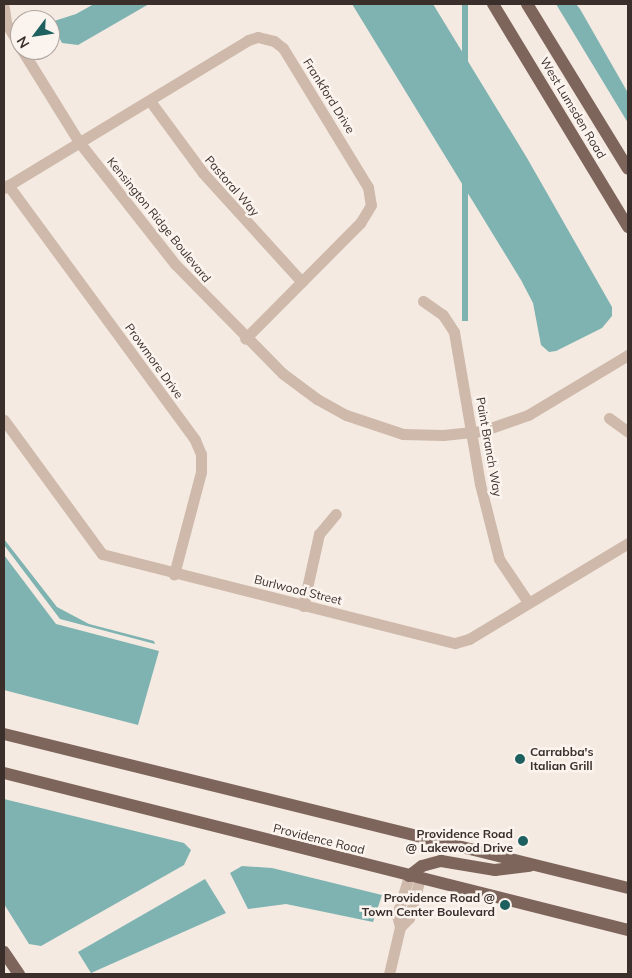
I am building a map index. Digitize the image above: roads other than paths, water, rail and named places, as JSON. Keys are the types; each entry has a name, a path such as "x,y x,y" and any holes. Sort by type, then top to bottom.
{"main road":[{"name":"West Lumsden Road","path":"493,4 628,227"},
{"name":"West Lumsden Road","path":"527,4 628,169"},
{"path":"4,734 628,888"},
{"name":"Providence Road","path":"4,773 628,930"},
{"path":"415,877 422,866 441,861 495,870 535,865"},
{"path":"4,952 19,974"}],"street":[{"path":"4,8 5,22"},
{"name":"Frankford Drive","path":"79,142 254,38 270,39 283,48 371,195 371,204 363,220 245,339"},
{"name":"Kensington Ridge Boulevard","path":"28,60 79,142 174,264 245,339 303,390 361,422 418,435 473,432 501,426 528,416 628,355"},
{"name":"Pastoral Way","path":"150,101 202,173 302,282"},
{"path":"6,187 79,142"},
{"name":"Prowmore Drive","path":"6,187 201,454 202,472 174,574"},
{"name":"Paint Branch Way","path":"423,301 443,315 454,332 473,432 480,484 499,560 528,602"},
{"path":"609,418 628,432"},
{"name":"Burlwood Street","path":"4,420 102,554 174,574 455,643 469,639 628,543"},
{"path":"303,606 319,534 336,514"},
{"path":"389,974 400,927 397,916 415,877"}],"water":[{"path":"94,4 149,4 78,45 62,43 60,39 60,19 76,14"},
{"path":"352,4 433,4 527,158 612,307 612,316 602,328 556,351 549,352 541,345 533,303 521,280"},
{"path":"462,4 468,4 468,321 462,321"},
{"path":"556,4 576,4 580,9 628,93 628,123"},
{"path":"4,539 57,607 89,624 154,641 155,644 60,619 4,545"},
{"path":"4,555 56,624 159,651 138,725 4,690"},
{"path":"4,799 184,843 191,850 184,865 41,946 29,944 4,904"},
{"path":"242,866 272,868 382,895 373,922 286,904 248,909 230,873"},
{"path":"205,879 226,913 91,973 78,952"}],"place":[{"name":"Carrabba's Italian Grill","path":"520,759"},
{"name":"Providence Road @ Lakewood Drive","path":"523,841"},
{"name":"Providence Road @ Town Center Boulevard","path":"505,905"}]}
